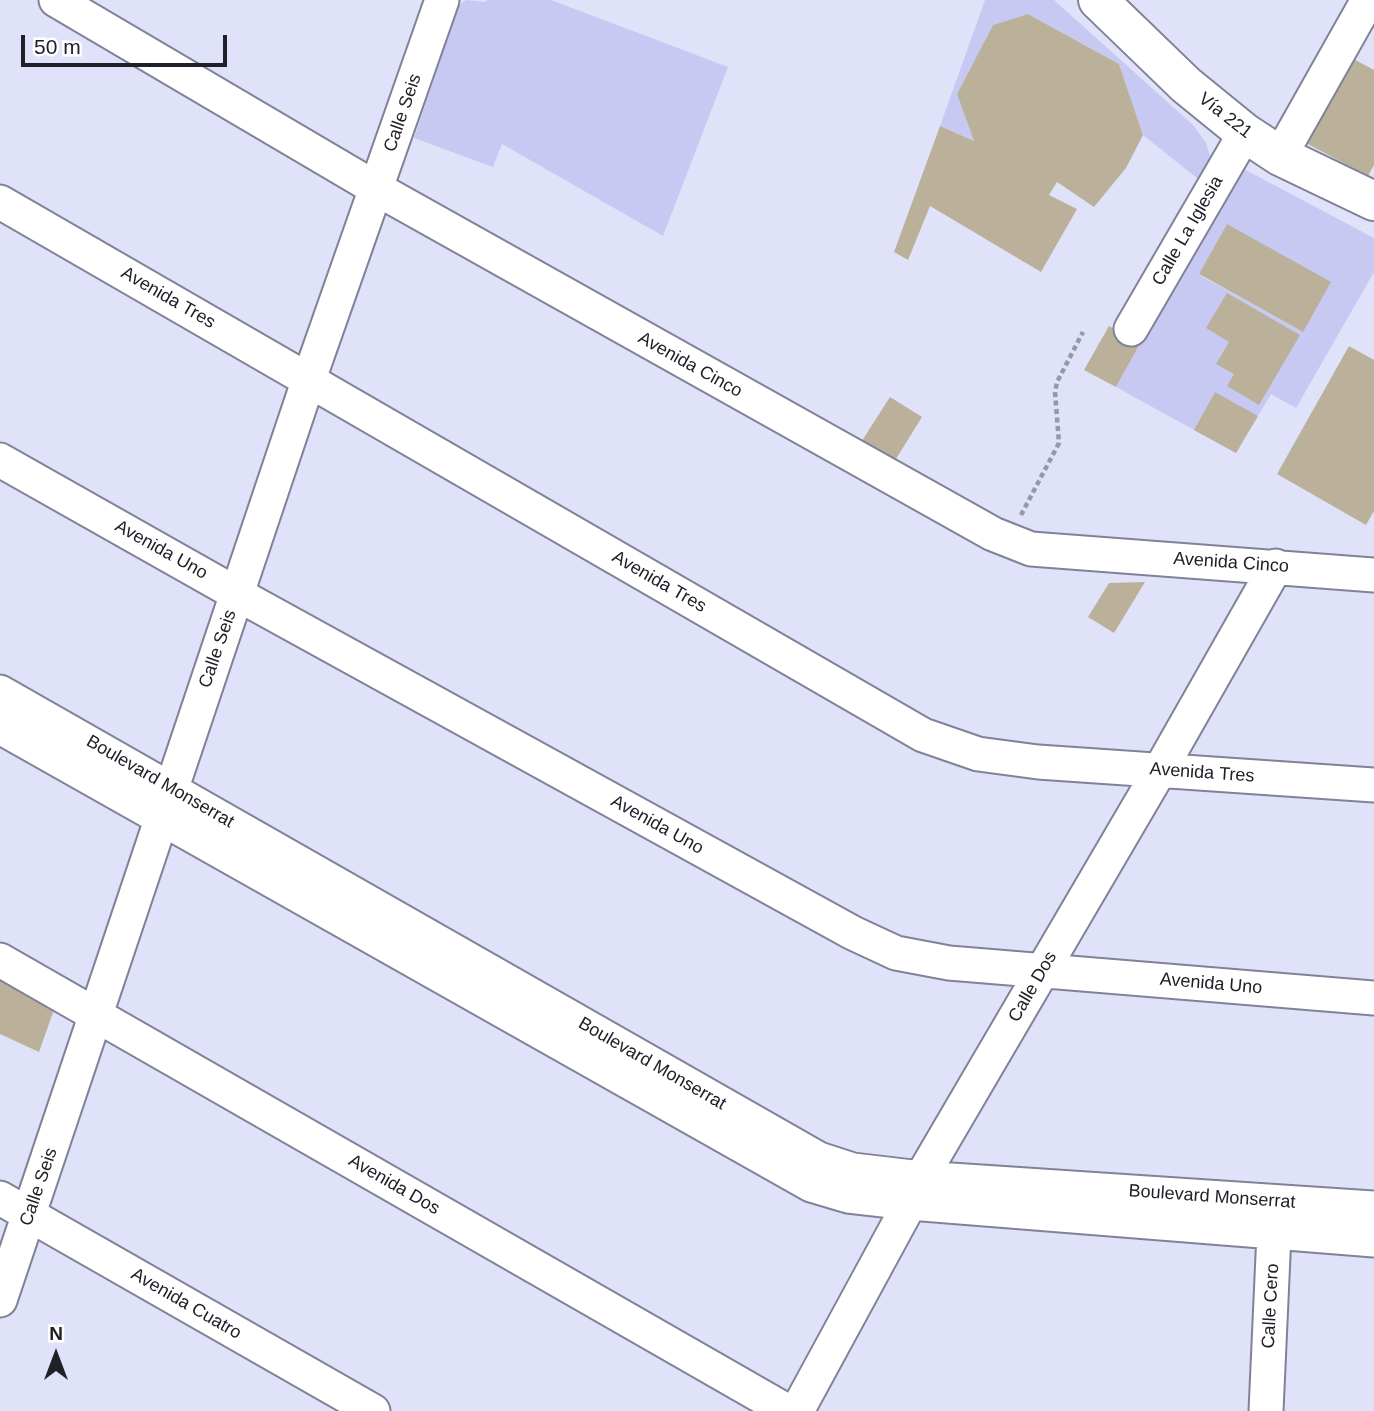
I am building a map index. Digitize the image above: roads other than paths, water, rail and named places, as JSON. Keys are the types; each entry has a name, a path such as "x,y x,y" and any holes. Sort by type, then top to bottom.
{"main road":[{"name":"Vía 221","path":"1098,0 1186,85 1245,133 1280,156 1374,201"}],"street":[{"name":"Avenida Cinco","path":"56,0 377,189 993,534 1031,549 1374,575"},
{"name":"Calle Seis","path":"0,1300 309,379 442,0"},
{"path":"1280,156 1368,0"},
{"name":"Calle La Iglesia","path":"1131,329 1245,133"},
{"name":"Avenida Tres","path":"0,202 923,735 978,754 1038,762 1374,785"},
{"name":"Avenida Uno","path":"0,460 237,594 841,926 896,953 949,963 1374,998"},
{"name":"Calle Dos","path":"797,1411 915,1190 1276,566"},
{"name":"Boulevard Monserrat","path":"0,691 166,803"},
{"name":"Boulevard Monserrat","path":"0,727 166,803 819,1159 915,1190 1275,1216 1374,1208"},
{"name":"Avenida Dos","path":"0,960 787,1411"},
{"name":"Avenida Cuatro","path":"0,1198 373,1411"},
{"name":"Boulevard Monserrat","path":"1275,1216 1374,1240"},
{"name":"Calle Cero","path":"1266,1411 1275,1216"}]}
